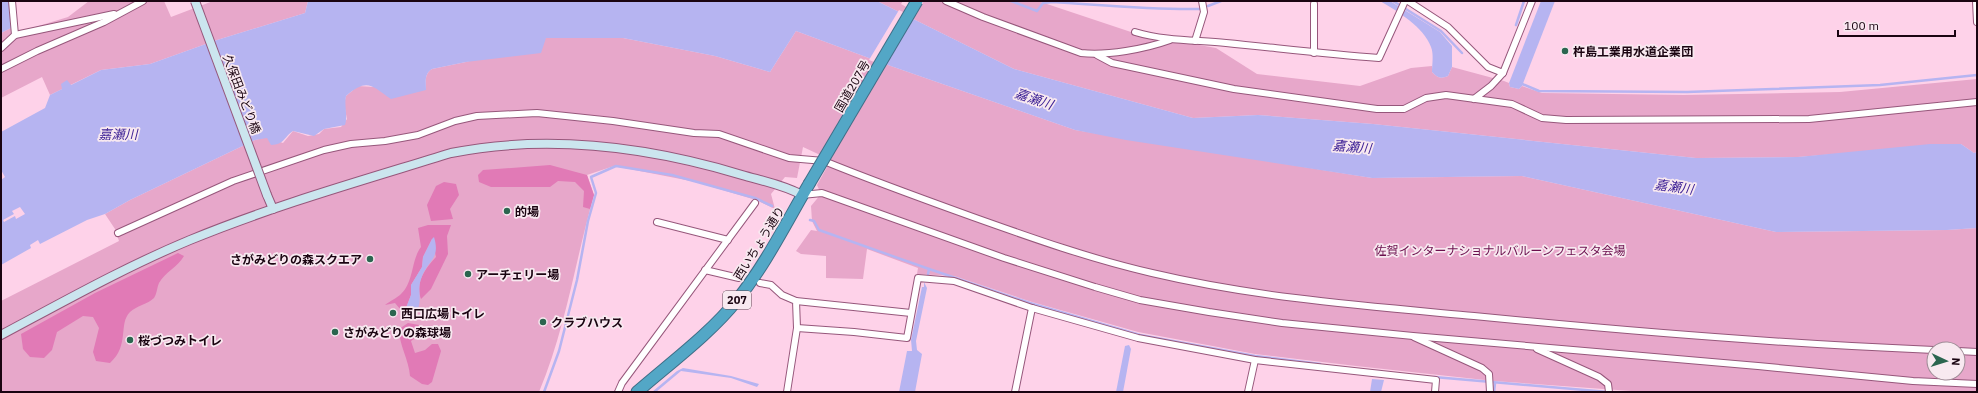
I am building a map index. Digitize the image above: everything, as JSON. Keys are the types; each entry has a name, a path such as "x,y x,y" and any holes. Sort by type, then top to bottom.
{"highway":[{"name":"国道207号","path":"809,184 917,1"},
{"name":"西いちょう通り","path":"637,392 718,321 736,301 756,276 809,184"}],"street":[{"path":"12,1 15,35"},
{"path":"1,69 36,51 104,22 143,1"},
{"name":"久保田みどり橋","path":"195,1 273,209"},
{"path":"946,1 983,17 1081,53 1097,55 1151,47 1172,40"},
{"path":"1195,41 1204,12 1202,1"},
{"path":"1474,99 1491,86 1503,73 1532,1"},
{"path":"1976,1 1977,22"},
{"path":"1135,32 1150,37 1172,40 1378,58 1405,2 1448,27 1488,67 1503,73"},
{"path":"1314,4 1314,53"},
{"path":"1,48 15,35 121,12"},
{"path":"1097,55 1112,63 1234,89 1377,109 1404,109 1426,98 1446,95 1512,104 1542,118 1566,120 1809,119 1977,102"},
{"path":"118,233 233,181 324,150 351,144 418,135 455,121 477,116 537,113 613,121 694,134 719,134 789,158 824,161 1028,237 1088,256 1151,273 1222,287 1317,301 1495,318 1698,335 1926,349"},
{"path":"1,335 122,270 190,240 273,209 451,153 477,148 552,144 610,147 657,155 724,170 792,190 802,196 822,193 1004,258 1140,300 1209,312 1282,322 1533,348 1758,366 1913,381 1977,384"},
{"path":"618,392 622,383 756,203"},
{"path":"657,222 728,240"},
{"path":"705,270 739,278"},
{"path":"797,328 854,332 906,338 918,278 954,281 1032,308 1138,338 1255,360 1436,380 1435,392"},
{"path":"760,283 771,285 782,296 796,301 911,313"},
{"path":"787,392 797,328 796,301"},
{"path":"1016,392 1032,308"},
{"path":"1413,336 1482,368 1489,374 1491,385"},
{"path":"1533,348 1599,376 1608,384 1609,390"},
{"path":"1966,352 1977,352"},
{"path":"1248,392 1255,360"}],"green space":[{"path":"89,1 164,1 171,17 213,1 308,1 305,13 217,40 150,64 101,70 50,95 42,77 1,98 1,33 11,28 22,31 68,17"},
{"path":"877,1 903,1 901,4 917,13 924,1 1038,1 1137,34 1216,48 1257,74 1360,86 1411,68 1432,66 1432,72 1439,77 1448,76 1452,67 1504,81 1509,83 1510,87 1519,89 1522,86 1542,93 1684,95 1840,92 1977,79 1977,152 1974,153 1961,144 1798,157 1696,158 1373,124 1258,115 1193,118 1014,69"},
{"name":"佐賀インターナショナルバルーンフェスタ会場","path":"796,31 885,64 1075,130 1372,178 1522,176 1776,232 1947,230 1977,228 1977,392 1645,392 1494,381 1255,354 1138,332 1032,302 954,276 917,274 918,268 867,249 863,279 826,278 826,256 801,254 796,251 811,230 817,231 812,221 811,206 821,194 817,185 831,160 803,147 797,178 785,177 771,194 775,209 756,200 696,182 614,166 587,175 594,195 563,319 539,392 1,392 1,301 119,241 115,229 105,214 130,200 255,140 267,137 283,143 293,131 308,136 319,134 324,129 341,127 347,119 344,104 346,96 358,86 426,90 427,76 429,71 432,69 466,62 546,38 623,38 715,56 770,72"}],"shaded area":[{"path":"550,165 587,175 594,195 590,209 583,207 584,191 575,182 558,181 550,187 491,187 479,182 478,175 483,170"},
{"path":"444,182 456,184 459,195 450,209 453,219 431,221 427,205 436,186"},
{"path":"428,225 451,225 447,236 448,254 431,289 421,299 419,293 420,281 428,266 436,257 432,239 423,257 422,267 411,285 411,295 406,308 400,309 395,303 385,305 405,289 415,258 421,247 418,228"},
{"path":"178,253 184,256 162,279 158,285 154,298 130,312 125,322 120,349 110,363 96,361 93,352 99,328 93,317 83,316 57,332 52,350 44,358 30,357 23,349 21,334 95,293"},
{"path":"408,323 419,325 421,334 411,341 415,353 425,350 432,344 438,344 441,351 432,382 428,385 422,384 410,376 399,335 399,329"}],"water":[{"path":"1,1 11,1 11,28 1,33"},
{"name":"嘉瀬川","path":"308,1 877,1 1014,69 1193,118 1258,115 1373,124 1696,158 1798,157 1930,144 1961,144 1974,153 1977,152 1977,228 1947,230 1776,232 1522,176 1372,178 1126,140 1075,130 885,64 796,31 770,72 715,56 623,38 546,38 541,53 466,62 432,69 429,71 427,76 426,90 391,99 374,87 364,85 353,90 346,96 345,125 324,129 314,136 293,131 281,142 271,145 267,138 255,140 130,200 105,214 87,220 40,244 38,240 30,245 31,248 1,265 1,180 5,177 1,170 1,132 45,108 50,95 62,89 61,84 67,80 71,85 101,70 150,64 217,40 305,13","holes":["20,207 25,214 16,219 15,216 4,222 3,220 14,214 12,211"]},
{"path":"1380,1 1390,1 1440,32 1452,46 1452,67 1448,76 1439,77 1432,72 1432,50 1427,40 1416,26"},
{"path":"1541,1 1555,1 1522,86 1519,89 1510,87 1509,83"},
{"path":"434,237 436,251 421,279 418,309 410,311 406,308 411,295 411,285 422,267 423,257"},
{"path":"924,282 927,288 916,341 917,350 922,354 915,392 899,392 907,351 912,351 911,340"},
{"path":"1129,345 1131,349 1123,392 1116,392 1125,346"},
{"path":"683,368 731,376 759,384 757,387 731,378 681,371 656,392 652,392 677,371"},
{"path":"1372,379 1384,380 1381,392 1370,392"}],"pier":[{"path":"899,10 913,17 884,66 869,60"}],"waterway":[{"path":"1011,1 1037,11 1043,3 1053,2 1145,8 1199,9"},
{"path":"1208,6 1221,1"},
{"path":"1393,1 1441,31 1462,53"},
{"path":"1516,25 1524,1"},
{"path":"1520,83 1539,91 1687,92 1880,85 1977,75"},
{"path":"544,392 559,351 577,280 588,221 596,193 591,177 616,166 672,175 755,198 772,206"},
{"path":"810,220 814,221 819,230 929,269 1030,303 1140,335 1255,356 1320,364"},
{"path":"928,274 929,269"},
{"path":"1434,377 1608,392"},
{"path":"1494,392 1495,383"}],"place":[{"name":"杵島工業用水道企業団","path":"1565,51"},
{"name":"的場","path":"507,211"},
{"name":"さがみどりの森スクエア","path":"370,259"},
{"name":"アーチェリー場","path":"468,274"},
{"name":"西口広場トイレ","path":"393,313"},
{"name":"クラブハウス","path":"543,322"},
{"name":"さがみどりの森球場","path":"335,332"},
{"name":"桜づつみトイレ","path":"130,340"}]}
